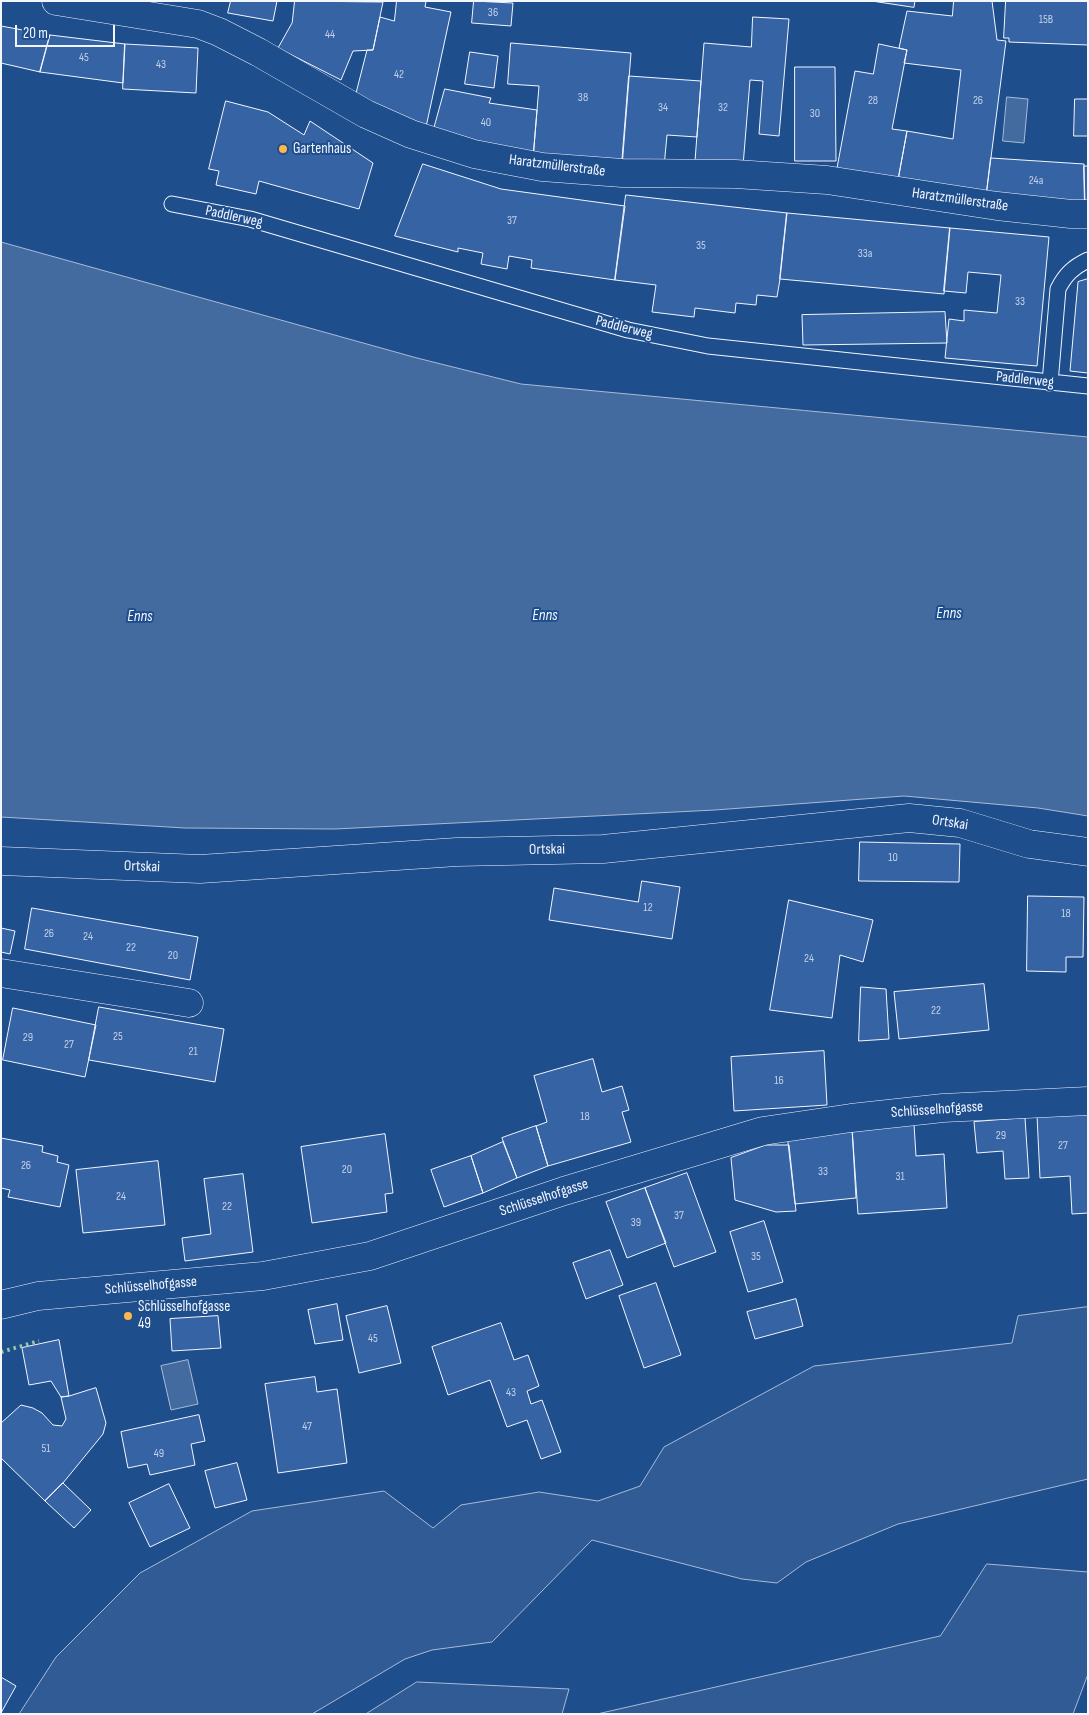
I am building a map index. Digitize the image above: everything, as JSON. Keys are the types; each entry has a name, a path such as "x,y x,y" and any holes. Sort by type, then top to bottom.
{"street":[{"name":"Haratzmüllerstraße","path":"56,1 198,24 258,52 366,114 411,134 474,154 542,167 622,173 735,174 827,180 997,206 1088,214"},
{"name":"Ortskai","path":"1,861 200,869 457,852 603,849 909,818 960,823 1029,844 1088,852"},
{"path":"1,973 189,1003"},
{"name":"Schlüsselhofgasse","path":"1,1305 38,1296 263,1276 370,1256 564,1191 763,1131 851,1118 943,1108 1088,1102"}],"lane":[{"name":"Paddlerweg","path":"172,204 250,219 628,330 708,346 1088,386"},
{"path":"1050,383 1058,289 1065,276 1077,265 1088,260"}],"shaded area":[{"path":"1088,1307 1088,1479 898,1524 806,1562 777,1583 742,1579 592,1540 492,1642 432,1650 405,1659 312,1714 19,1714 56,1657 140,1573 252,1511 384,1491 433,1528 461,1505 539,1492 598,1501 640,1486 664,1447 814,1366 1012,1343 1018,1316"},
{"path":"987,1564 1088,1572 1088,1674 1073,1714 597,1714 940,1636"},
{"path":"417,1682 569,1689 562,1714 366,1714"}],"water":[{"path":"1007,97 1028,99 1024,143 1003,141"},
{"name":"Enns","path":"1,242 417,358 521,384 1088,437 1088,816 1038,808 904,796 715,810 335,829 185,828 1,817"},
{"path":"188,1360 198,1404 171,1410 161,1366"}],"building":[{"path":"231,1 277,1 273,21 228,13"},
{"path":"295,1 383,2 373,50 353,51 341,80 278,48 292,23"},
{"path":"397,1 426,1 425,7 451,12 426,127 354,101 367,50 373,50 380,17 394,21"},
{"path":"474,1 513,3 511,26 472,23"},
{"path":"872,1 915,1 914,7"},
{"path":"954,1 992,1 997,40 1006,41 986,196 898,180 907,131 953,139 961,70 904,63 907,50 899,48 907,11 952,16"},
{"path":"1006,1 1088,1 1088,45 1009,42 1009,38 1004,38"},
{"path":"753,17 789,19 779,136 759,134 763,81 750,80 743,166 695,161 704,43 751,47"},
{"path":"1,26 50,35 40,72 1,63"},
{"path":"50,35 125,44 123,83 40,72"},
{"path":"511,43 631,53 622,167 533,159 539,86 508,84"},
{"path":"125,44 198,48 196,93 123,89"},
{"path":"879,44 907,50 892,129 907,131 898,180 837,168 855,71 873,74"},
{"path":"470,52 498,56 494,88 465,84"},
{"path":"795,67 835,67 836,161 795,161"},
{"path":"629,76 701,81 697,137 667,135 664,167 622,164"},
{"path":"445,89 491,98 489,103 537,110 533,159 432,136"},
{"path":"1075,99 1088,99 1088,136 1074,136"},
{"name":"Gartenhaus","path":"226,101 268,112 304,135 310,121 373,163 359,209 259,181 256,194 216,185 219,171 209,169"},
{"path":"991,158 1084,164 1085,206 986,200"},
{"path":"423,164 501,189 625,206 615,280 531,268 532,260 509,256 507,269 481,264 483,253 458,248 458,252 395,236"},
{"path":"1084,166 1088,166 1088,206 1085,206"},
{"path":"626,195 787,213 777,297 757,295 756,305 736,303 735,313 695,308 694,317 652,312 656,285 615,280"},
{"path":"787,213 950,228 944,294 780,279"},
{"path":"950,228 1049,237 1037,366 945,358 949,319 964,321 964,310 997,313 1001,275 968,272 966,293 944,291"},
{"path":"1088,279 1088,373 1070,371 1078,282"},
{"path":"945,312 947,343 803,345 802,315"},
{"path":"860,842 960,844 959,882 859,881"},
{"path":"642,881 680,887 672,939 549,920 554,888 638,902"},
{"path":"1028,896 1084,897 1083,957 1066,957 1066,972 1027,971"},
{"path":"789,900 873,920 863,962 840,955 832,1018 770,1010"},
{"path":"32,908 198,937 190,980 25,949"},
{"path":"1,928 15,931 10,954 1,952"},
{"path":"984,984 989,1030 899,1039 894,992"},
{"path":"861,987 886,989 889,1039 859,1041"},
{"path":"99,1007 224,1029 215,1082 89,1060"},
{"path":"13,1008 96,1025 85,1077 3,1060"},
{"path":"824,1051 827,1105 734,1111 731,1057"},
{"path":"593,1059 602,1092 622,1086 629,1110 622,1112 631,1142 548,1166 536,1126 547,1122 534,1076"},
{"path":"1088,1112 1088,1213 1072,1214 1070,1176 1040,1178 1037,1115"},
{"path":"1025,1118 1029,1178 1005,1179 1003,1151 977,1153 974,1122"},
{"path":"914,1124 916,1156 944,1154 947,1208 858,1214 852,1128"},
{"path":"536,1126 548,1166 517,1178 502,1138"},
{"path":"852,1128 856,1198 795,1204 787,1134"},
{"path":"385,1134 393,1193 385,1194 387,1212 312,1223 301,1147"},
{"path":"1,1138 43,1146 42,1152 58,1156 57,1162 69,1165 60,1207 8,1197 10,1190 1,1188"},
{"path":"503,1142 517,1178 483,1193 471,1156"},
{"path":"766,1145 789,1145 796,1211 776,1212 735,1200 731,1158"},
{"path":"471,1156 483,1193 444,1207 431,1170"},
{"path":"158,1161 165,1225 83,1233 76,1170"},
{"path":"687,1173 716,1252 674,1267 645,1188"},
{"path":"243,1174 253,1252 185,1261 182,1238 211,1234 204,1179"},
{"path":"645,1188 666,1243 627,1258 606,1202"},
{"path":"764,1221 783,1282 748,1292 730,1232"},
{"path":"610,1250 623,1285 586,1299 573,1263"},
{"path":"656,1283 681,1355 644,1368 619,1296"},
{"path":"796,1299 803,1326 755,1339 747,1312"},
{"path":"337,1304 343,1340 315,1344 308,1310"},
{"path":"387,1306 401,1363 359,1373 346,1316"},
{"path":"218,1316 221,1348 172,1351 170,1319"},
{"path":"501,1323 514,1360 528,1355 539,1386 527,1391 531,1404 542,1400 561,1452 541,1459 527,1420 507,1427 490,1380 448,1395 432,1347"},
{"path":"59,1340 69,1396 61,1397 51,1381 29,1385 22,1348"},
{"path":"315,1377 317,1392 337,1389 347,1463 278,1473 265,1384"},
{"path":"96,1388 106,1423 103,1434 63,1483 45,1501 1,1458 1,1423 21,1405 42,1413 53,1425 62,1426 66,1419 61,1397"},
{"path":"199,1415 205,1441 191,1444 195,1465 150,1475 147,1464 128,1468 121,1432"},
{"path":"237,1463 247,1500 215,1508 205,1471"},
{"path":"63,1483 91,1510 74,1528 45,1501"},
{"path":"169,1484 190,1528 150,1547 129,1503"},
{"path":"1,1677 16,1686 1,1713"}],"hedge":[{"path":"1,1352 39,1341"}],"place":[{"name":"Gartenhaus","path":"283,149"},
{"name":"Schlüsselhofgasse 49","path":"128,1316"}]}
